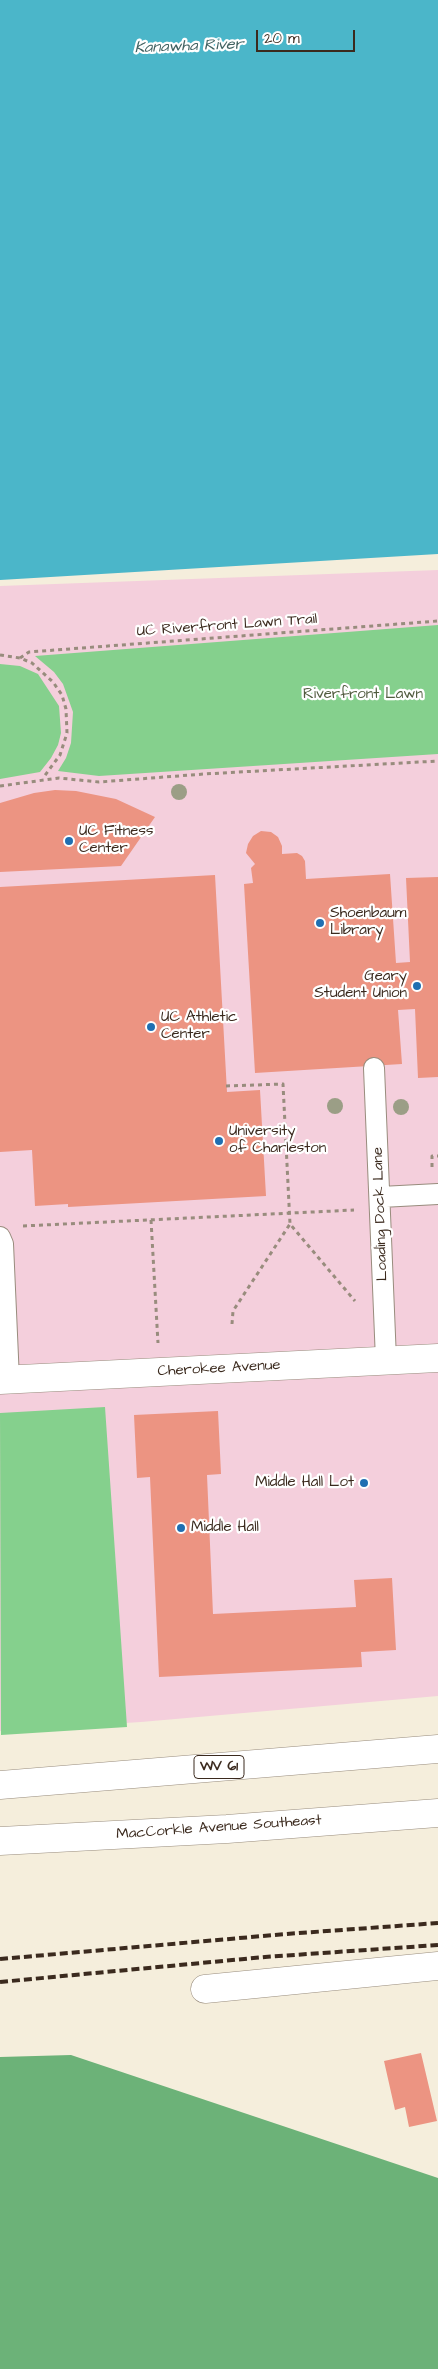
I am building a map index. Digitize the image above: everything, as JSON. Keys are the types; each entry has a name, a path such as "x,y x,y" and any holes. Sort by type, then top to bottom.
{"main road":[{"name":"Cherokee Avenue","path":"4,1380 438,1358"},
{"name":"WV 61","path":"0,1785 438,1749"},
{"name":"MacCorkle Avenue Southeast","path":"0,1841 217,1830 438,1813"},
{"path":"206,1989 438,1966"}],"lane":[{"name":"Loading Dock Lane","path":"374,1068 381,1197 386,1360"},
{"path":"381,1197 438,1194"},
{"path":"0,1237 3,1244 4,1380"}],"path":[{"name":"UC Riverfront Lawn Trail","path":"20,658 29,652 438,621"},
{"path":"0,655 20,658 32,663 53,682 62,695 66,709 67,727 64,745 60,755 42,779"},
{"path":"0,786 42,779 80,778 99,782 438,761"},
{"path":"226,1086 283,1084 291,1213 290,1224 233,1311 232,1324"},
{"path":"20,1226 362,1210"},
{"path":"151,1220 158,1351"},
{"path":"290,1224 358,1303"}],"shaded area":[{"name":"University of Charleston","path":"438,570 438,1696 141,1722 0,1731 0,586"}],"green space":[{"name":"Riverfront Lawn","path":"438,625 438,754 99,776 58,771 66,758 71,743 73,712 63,684 54,672 35,656"},
{"path":"0,664 20,666 38,674 59,706 61,733 58,745 40,772 0,779"},
{"path":"105,1407 127,1727 1,1735 0,1413"},
{"path":"71,2055 438,2178 438,2369 0,2369 0,2057"}],"water":[{"name":"Kanawha River","path":"0,0 438,0 438,554 0,580"}],"building":[{"name":"UC Fitness Center","path":"55,790 76,791 116,799 155,817 121,866 0,872 0,803 34,793"},
{"name":"Shoenbaum Library","path":"261,831 271,832 278,837 282,846 282,854 297,853 302,856 305,861 306,879 390,874 396,963 410,962 406,878 438,877 438,1077 418,1078 415,1009 398,1010 402,1064 255,1073 244,884 253,883 251,868 255,864 246,853 248,844 253,836"},
{"path":"215,875 227,1092 260,1090 266,1196 68,1207 68,1204 35,1206 32,1150 0,1152 0,887"},
{"name":"Middle Hall","path":"218,1411 221,1474 207,1475 213,1614 356,1607 354,1580 392,1578 396,1650 361,1652 362,1667 159,1677 150,1477 137,1478 134,1415"},
{"path":"421,2053 437,2121 409,2127 405,2107 395,2110 384,2061"}],"railway":[{"path":"0,1959 438,1923"},
{"path":"0,1982 265,1957 438,1945"}],"place":[{"name":"UC Fitness Center","path":"69,841"},
{"name":"Shoenbaum Library","path":"320,923"},
{"name":"Geary Student Union","path":"417,986"},
{"name":"UC Athletic Center","path":"151,1027"},
{"name":"University of Charleston","path":"219,1141"},
{"name":"Middle Hall Lot","path":"364,1483"},
{"name":"Middle Hall","path":"181,1528"}]}
